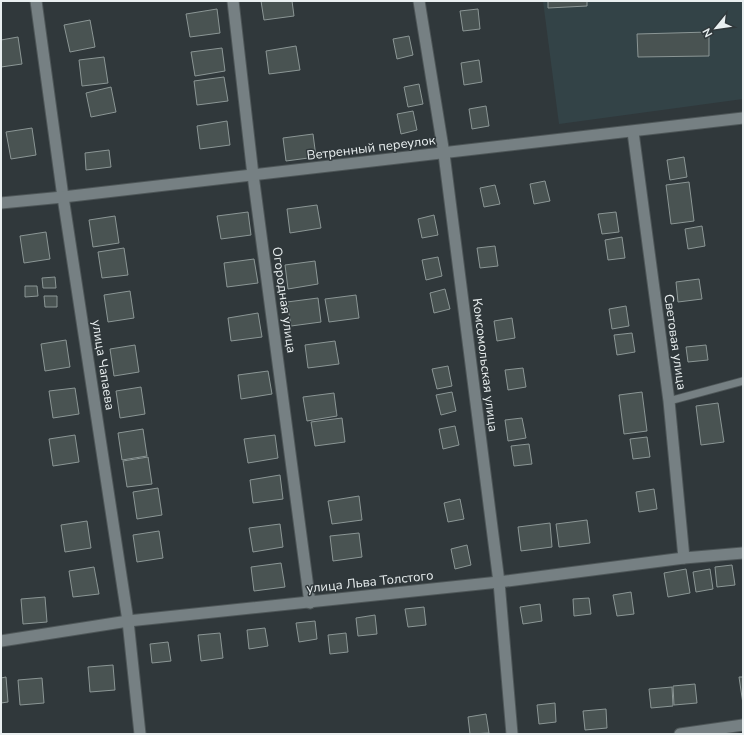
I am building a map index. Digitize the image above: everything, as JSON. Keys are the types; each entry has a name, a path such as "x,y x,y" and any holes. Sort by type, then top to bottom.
{"street":[{"name":"улица Чапаева","path":"36,1 63,197 128,621 140,734"},
{"name":"Огородная улица","path":"233,1 253,176 310,602"},
{"name":"Комсомольская улица","path":"419,1 444,154 499,582 512,734"},
{"name":"Ветренный переулок","path":"1,203 253,176 743,118"},
{"name":"Световая улица","path":"633,132 669,401 684,558"},
{"name":"улица Льва Толстого","path":"1,641 128,621 499,582 684,558 743,553"},
{"path":"680,734 743,725"}],"lane":[{"path":"669,401 743,381"}],"shaded area":[{"path":"543,1 743,1 743,99 559,124"}],"building":[{"path":"261,1 292,1 294,16 264,20"},
{"path":"548,1 587,1 587,6 548,8"},
{"path":"217,9 220,33 190,37 186,14"},
{"path":"478,9 480,29 463,31 460,11"},
{"path":"90,20 95,47 70,52 64,25"},
{"path":"709,32 709,56 638,57 637,34"},
{"path":"409,36 413,55 397,59 393,39"},
{"path":"18,37 22,64 1,67 1,40"},
{"path":"296,46 300,70 269,74 266,51"},
{"path":"222,48 225,71 195,76 191,52"},
{"path":"104,57 108,83 82,86 79,60"},
{"path":"479,60 482,82 464,85 461,63"},
{"path":"224,77 228,101 197,105 194,81"},
{"path":"419,84 423,104 408,107 404,87"},
{"path":"111,87 116,112 91,117 86,93"},
{"path":"486,106 489,126 472,129 469,109"},
{"path":"413,111 417,130 401,134 397,114"},
{"path":"227,121 230,145 200,149 197,126"},
{"path":"32,128 36,155 11,159 6,132"},
{"path":"313,134 316,157 286,161 283,138"},
{"path":"109,150 111,167 86,170 85,153"},
{"path":"684,157 687,177 670,180 667,160"},
{"path":"545,181 550,201 534,204 530,184"},
{"path":"689,182 694,221 671,224 666,185"},
{"path":"495,185 500,204 484,207 480,188"},
{"path":"317,205 321,228 290,233 287,209"},
{"path":"248,212 251,235 221,239 217,216"},
{"path":"616,212 619,232 602,234 598,214"},
{"path":"434,215 438,235 422,238 418,219"},
{"path":"115,216 119,243 93,247 89,220"},
{"path":"702,226 705,246 688,249 685,229"},
{"path":"46,232 50,259 24,263 20,236"},
{"path":"622,237 625,258 608,260 605,240"},
{"path":"495,246 498,266 480,268 477,248"},
{"path":"124,248 128,275 102,278 98,252"},
{"path":"438,257 442,276 426,280 422,260"},
{"path":"254,259 258,283 227,287 224,263"},
{"path":"315,261 318,284 288,289 285,265"},
{"path":"55,277 56,288 43,288 42,278"},
{"path":"699,279 702,299 678,302 676,282"},
{"path":"25,286 37,286 38,296 25,297"},
{"path":"445,289 450,309 434,313 430,293"},
{"path":"130,291 134,318 108,322 104,295"},
{"path":"356,295 359,318 329,322 325,299"},
{"path":"44,296 57,296 57,307 45,307"},
{"path":"318,298 321,322 291,326 287,302"},
{"path":"626,306 629,326 612,329 609,309"},
{"path":"258,313 262,337 231,341 228,318"},
{"path":"512,318 515,338 497,341 494,321"},
{"path":"632,333 635,352 617,355 614,335"},
{"path":"66,340 70,367 45,371 41,344"},
{"path":"335,341 339,364 308,368 305,345"},
{"path":"135,345 139,372 114,376 110,349"},
{"path":"706,345 708,360 688,362 686,347"},
{"path":"448,366 452,386 437,389 432,369"},
{"path":"523,368 526,387 508,390 505,370"},
{"path":"268,371 272,394 241,399 238,375"},
{"path":"141,387 145,414 120,418 116,391"},
{"path":"75,388 79,414 53,418 49,391"},
{"path":"452,392 456,411 441,415 436,395"},
{"path":"642,392 647,431 624,434 619,395"},
{"path":"334,393 337,416 307,421 303,397"},
{"path":"718,403 724,442 701,445 696,406"},
{"path":"342,418 345,442 315,446 311,422"},
{"path":"522,418 526,438 508,441 505,420"},
{"path":"455,426 459,445 443,449 439,429"},
{"path":"143,429 147,456 122,460 118,433"},
{"path":"75,435 79,462 53,466 49,439"},
{"path":"275,435 278,458 248,463 244,439"},
{"path":"647,437 650,457 633,459 630,439"},
{"path":"529,444 532,464 514,466 511,446"},
{"path":"148,457 152,484 127,487 123,461"},
{"path":"280,475 283,499 253,503 250,480"},
{"path":"158,488 162,515 137,519 133,492"},
{"path":"654,489 657,509 639,512 636,492"},
{"path":"359,496 362,520 332,524 328,501"},
{"path":"460,499 464,519 448,522 444,503"},
{"path":"587,520 590,543 559,547 556,524"},
{"path":"87,521 91,548 65,552 61,525"},
{"path":"550,523 552,547 521,551 518,527"},
{"path":"280,524 283,547 253,552 249,528"},
{"path":"159,531 163,558 137,562 133,535"},
{"path":"359,533 362,557 333,561 330,536"},
{"path":"467,545 471,565 455,569 451,549"},
{"path":"281,563 285,587 254,591 251,567"},
{"path":"732,565 735,585 717,587 715,567"},
{"path":"94,567 99,594 73,597 69,571"},
{"path":"686,569 690,593 668,597 664,573"},
{"path":"710,569 713,589 696,592 693,572"},
{"path":"631,592 634,614 617,616 613,595"},
{"path":"45,597 47,622 23,624 21,599"},
{"path":"589,598 591,614 574,616 573,599"},
{"path":"540,604 542,621 523,624 520,607"},
{"path":"424,607 426,625 408,627 405,609"},
{"path":"375,615 377,634 358,636 356,618"},
{"path":"315,621 317,639 299,642 296,623"},
{"path":"265,628 268,646 249,649 247,630"},
{"path":"220,633 223,658 201,661 198,635"},
{"path":"346,633 348,652 330,654 328,635"},
{"path":"168,642 171,661 152,663 150,644"},
{"path":"113,665 115,690 90,692 88,667"},
{"path":"6,677 8,702 1,703 1,678"},
{"path":"739,677 743,677 743,704"},
{"path":"42,678 44,703 20,705 18,680"},
{"path":"695,684 697,703 674,705 673,686"},
{"path":"672,687 673,706 651,708 649,689"},
{"path":"555,703 556,722 539,724 537,705"},
{"path":"606,709 607,728 585,730 583,711"},
{"path":"486,714 489,733 470,734 468,717"}]}
